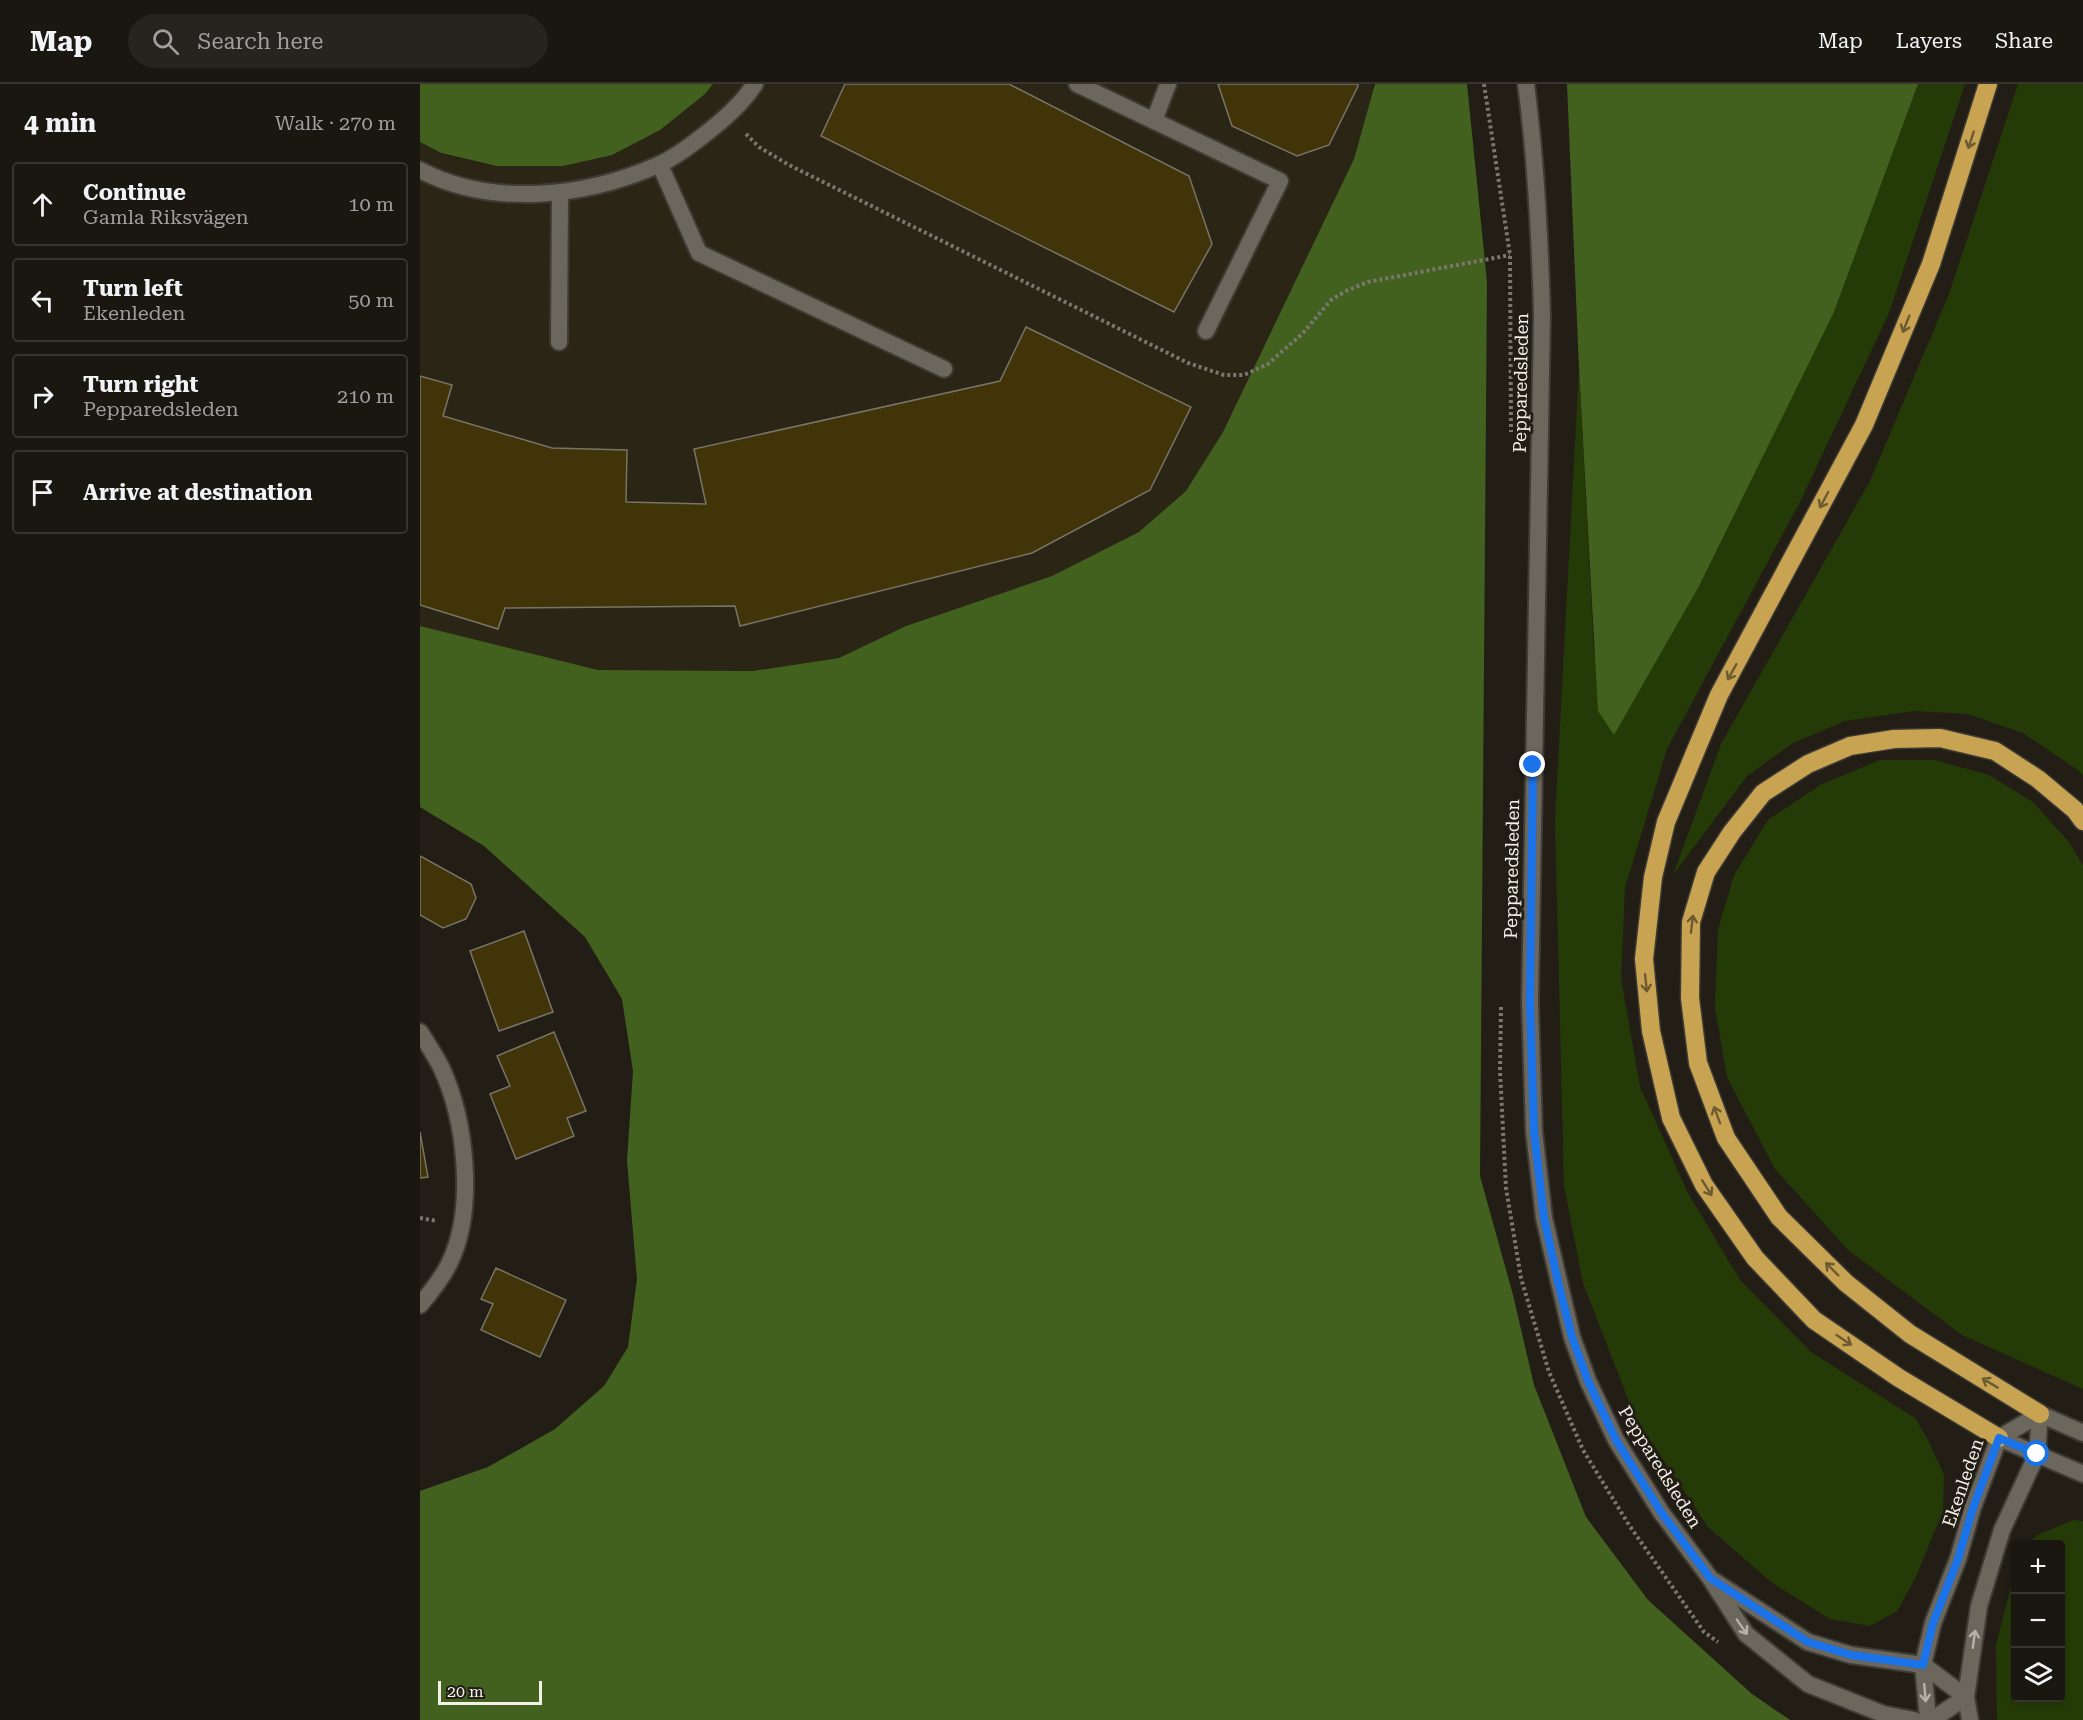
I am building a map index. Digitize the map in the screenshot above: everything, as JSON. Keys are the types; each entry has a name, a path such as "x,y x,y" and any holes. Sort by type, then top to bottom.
{"highway":[{"path":"1988,84 1931,264 1864,425 1719,695 1666,822 1653,877 1644,959 1651,1031 1671,1118 1704,1185 1755,1258 1814,1320 1899,1378 1999,1438"},
{"path":"2040,1414 1910,1334 1846,1283 1779,1217 1726,1138 1698,1063 1690,998 1691,922 1706,872 1732,832 1763,793 1808,764 1850,746 1894,739 1940,738 1995,751 2038,779 2075,810 2083,821"}],"street":[{"path":"420,170 433,177 472,189 512,194 560,193 606,184 660,165 692,144 729,116 755,84"},
{"path":"1077,84 1280,181 1206,331"},
{"path":"1154,121 1168,84"},
{"name":"Pepparedsleden","path":"1526,84 1532,127 1539,228 1542,315 1530,1002 1534,1131 1544,1218 1572,1337 1588,1381 1616,1440 1661,1512 1710,1578 1746,1634 1808,1684 1883,1714 1914,1720"},
{"path":"660,165 699,253 944,369"},
{"path":"559,342 560,193"},
{"path":"420,1032 441,1067 457,1108 464,1155 465,1196 460,1233 450,1264 420,1305"},
{"path":"1970,1720 1966,1697 1979,1606 2002,1530 2037,1454 2040,1414 2083,1433"},
{"name":"Ekenleden","path":"1930,1720 1923,1665 1933,1623 1958,1559 1973,1508 1999,1438 2040,1414"},
{"path":"1999,1438 2083,1473"},
{"name":"Pepparedsleden","path":"1710,1578 1808,1642 1851,1655 1923,1665 1966,1697"},
{"path":"1930,1720 1966,1697"}],"path":[{"path":"729,116 759,147 789,165 1188,363 1224,375 1244,375 1268,364 1304,333 1330,300 1353,288 1368,282 1510,255"}],"shaded area":[{"path":"713,84 1372,84 1374,90 1354,159 1223,432 1186,491 1139,532 1052,576 906,626 839,658 753,671 598,670 420,626 420,142 441,154 496,166 563,166 705,94"}],"green space":[{"path":"420,84 713,84 705,94 660,130 612,155 563,166 497,166 441,153 420,142"},
{"path":"1375,84 1467,84 1487,282 1480,1176 1513,1295 1534,1385 1586,1517 1648,1600 1752,1694 1790,1720 420,1720 420,1491 488,1467 555,1429 604,1386 628,1347 637,1279 627,1161 633,1071 622,999 585,937 484,846 420,807 420,626 598,670 753,671 839,658 906,626 1052,576 1139,532 1186,491 1223,432 1354,159"},
{"path":"1567,84 1918,84 1834,312 1699,586 1614,735 1598,711 1579,368"},
{"path":"1918,84 1965,84 1889,313 1800,502 1667,749 1625,888 1621,978 1640,1087 1688,1193 1740,1280 1811,1352 1915,1418 1944,1475 1943,1511 1915,1579 1897,1611 1870,1626 1830,1619 1771,1582 1708,1527 1635,1417 1583,1283 1564,1186 1555,820 1579,368 1594,655 1834,312"},
{"path":"2018,84 2083,84 2083,776 2078,770 2023,733 1968,714 1915,711 1845,721 1793,743 1747,776 1673,875 1721,744 1870,481 1949,294"},
{"path":"1880,760 1935,760 1989,775 2033,802 2069,842 2083,865 2083,1389 1962,1335 1848,1250 1775,1169 1727,1077 1715,1008 1718,930 1734,875 1768,820 1822,784"},
{"path":"2073,1520 2083,1521 2083,1720 1997,1720 1996,1646 2011,1586 2011,1702 2065,1702 2065,1540 2032,1540 2038,1535"}],"building":[{"path":"845,84 1009,84 1189,176 1212,244 1174,312 821,136"},
{"path":"1218,84 1358,84 1358,86 1329,145 1297,156 1232,126"},
{"path":"1026,327 1191,407 1150,490 1032,553 740,626 735,606 505,608 498,629 420,605 420,376 452,385 443,416 552,448 627,450 626,502 706,504 694,449 1000,381"},
{"path":"420,856 471,884 476,898 466,919 443,928 420,915"},
{"path":"524,931 553,1012 499,1031 470,951"},
{"path":"554,1032 586,1111 567,1118 574,1136 516,1159 490,1094 510,1086 497,1056"},
{"path":"420,1132 428,1177 420,1178"},
{"path":"496,1268 566,1300 540,1357 481,1330 493,1304 481,1299"}],"route":[{"path":"1533,765 1530,1002 1534,1131 1544,1218 1572,1337 1588,1381 1616,1440 1661,1512 1710,1578 1808,1642 1851,1655 1923,1665 1933,1623 1958,1559 1973,1508 1999,1438 2037,1454"}]}
